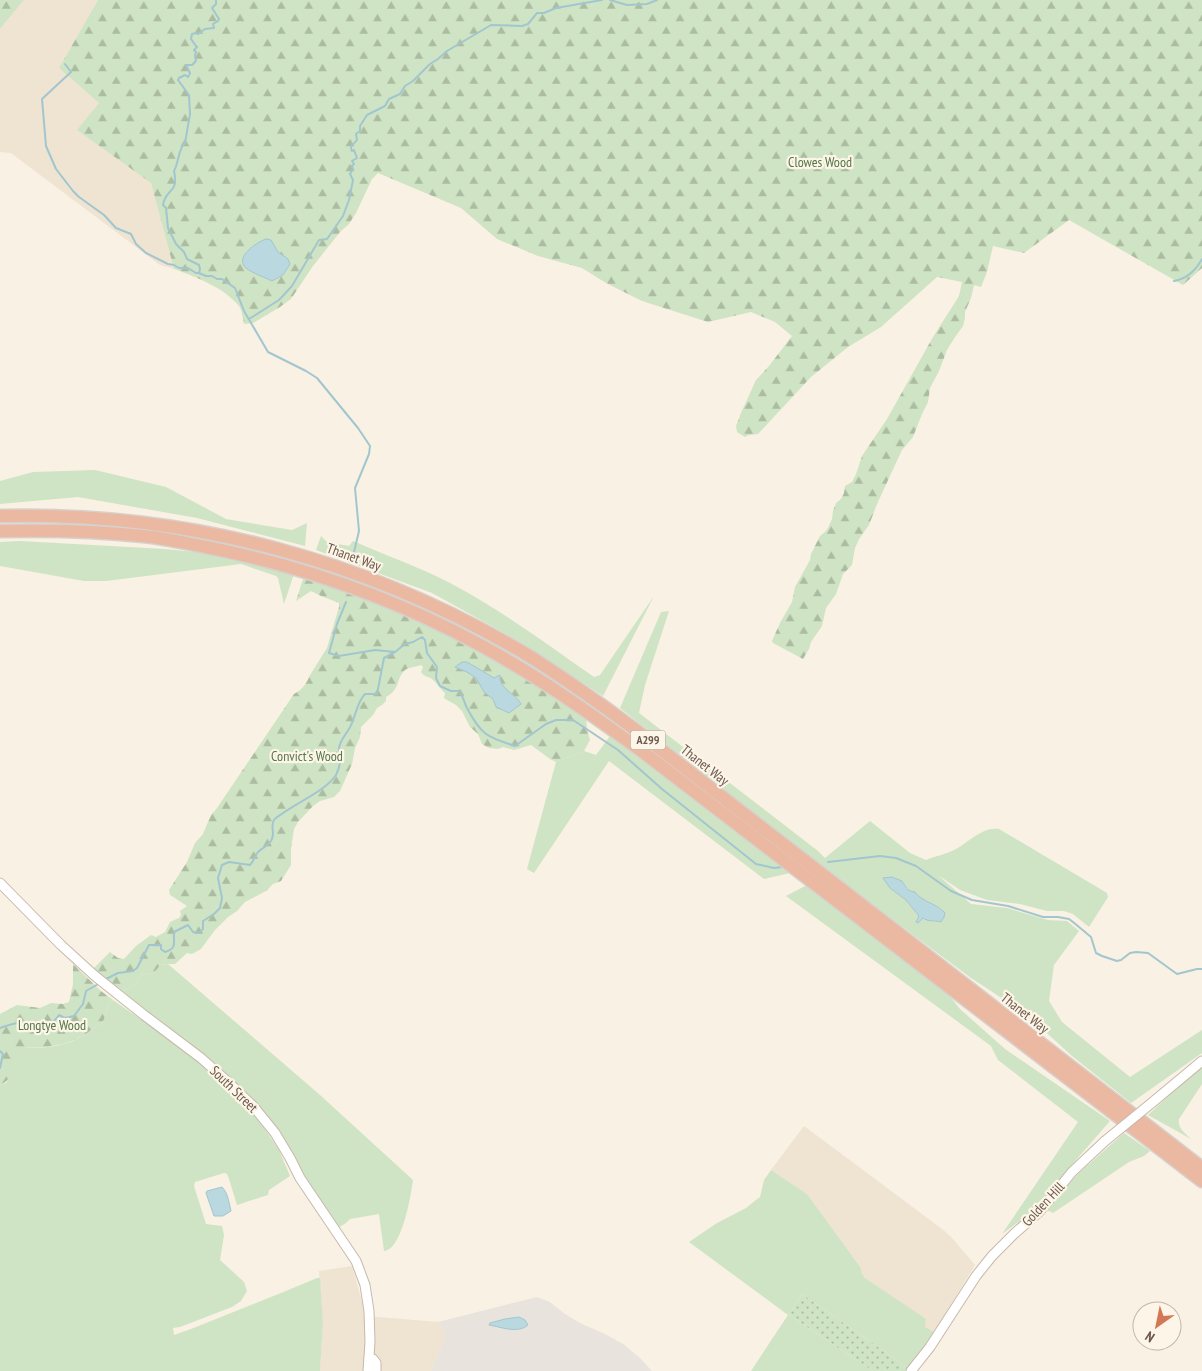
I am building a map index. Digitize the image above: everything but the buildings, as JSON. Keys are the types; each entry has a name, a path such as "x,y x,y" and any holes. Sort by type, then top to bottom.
{"highway":[{"name":"Thanet Way","path":"0,516 35,515 122,520 180,528 262,544 354,572 429,604 491,635 576,686 626,723 1202,1168"},
{"name":"Thanet Way","path":"0,531 43,530 144,536 259,559 340,583 425,617 482,646 526,671 643,752 1202,1181"}],"street":[{"name":"South Street","path":"0,883 61,945 95,976 201,1058 227,1081 254,1107 274,1132 300,1178 356,1261 365,1286 369,1311 370,1342 368,1371"},
{"name":"Golden Hill","path":"911,1371 930,1347 976,1276 992,1256 1040,1212 1072,1172 1105,1141 1202,1061"},
{"path":"369,1359 373,1359 376,1363 376,1371"}],"shaded area":[{"path":"24,0 98,0 59,68 99,103 78,130 151,183 174,269 160,265 11,153 0,152 0,29"},
{"path":"804,1126 942,1229 975,1265 934,1332 925,1327 888,1294 865,1278 861,1268 807,1194 771,1170"},
{"path":"352,1266 366,1316 438,1322 445,1331 446,1335 431,1371 320,1371 323,1323 319,1271"},
{"path":"537,1297 550,1302 580,1323 623,1344 652,1371 431,1371 446,1335 438,1322"}],"green space":[{"path":"0,0 24,0 0,29"},
{"name":"Clowes Wood","path":"98,0 1202,0 1202,268 1183,285 1069,220 1024,253 993,246 987,272 981,287 974,285 965,312 963,326 947,350 930,388 928,402 913,437 902,450 869,525 855,548 852,565 843,574 836,594 826,608 822,626 811,642 803,659 772,641 792,602 795,587 810,560 811,554 820,536 828,528 836,503 841,499 845,486 852,482 862,456 887,419 933,337 959,296 962,282 937,277 881,327 848,347 811,377 758,434 745,437 737,432 736,426 756,380 792,336 775,322 751,312 708,322 642,301 606,283 582,268 538,256 497,239 461,208 378,173 372,179 349,224 340,232 313,266 291,299 253,323 244,324 242,312 233,299 200,279 174,269 151,183 77,130 99,103 59,68"},
{"path":"95,470 166,487 226,519 292,530 307,523 305,546 197,518 78,497 0,504 0,481 33,472"},
{"path":"321,536 327,542 349,546 353,541 448,582 512,620 594,677 600,675 654,596 603,696 522,643 432,593 316,550"},
{"path":"20,541 165,549 236,556 294,574 284,604 276,576 241,564 106,581 84,581 0,566 0,542"},
{"name":"Convict's Wood","path":"304,576 412,616 539,683 586,715 590,740 584,751 556,762 531,745 514,750 503,747 498,749 489,748 482,744 478,734 470,727 462,711 444,698 445,693 434,681 422,674 423,667 421,665 405,670 394,691 386,697 386,701 377,708 361,727 352,764 340,791 334,797 320,801 313,806 298,822 294,829 291,865 281,881 245,902 215,930 201,949 192,954 187,953 175,964 160,965 153,973 143,973 135,984 120,992 92,970 110,952 118,958 124,959 136,946 151,935 156,937 165,932 170,922 179,918 181,915 180,911 187,906 170,895 169,890 187,862 195,843 203,834 211,815 294,694 306,683 327,648 339,603 311,591 296,601"},
{"path":"669,611 645,685 639,713 825,858 870,821 910,853 926,860 953,851 982,832 999,829 1107,893 1108,897 1089,927 1073,914 1064,911 1047,911 1020,904 987,900 960,890 938,875 971,904 1007,908 1048,920 1067,921 1079,931 1054,965 1049,1001 1062,1022 1130,1077 1202,1030 1202,1053 1131,1103 1072,1056 1026,1014 971,978 826,870 620,708 661,612","holes":["885,878 903,882 915,895 943,910 941,922 923,918 918,923 916,921 919,916 906,900 890,888"]},
{"path":"610,736 790,873 764,879 609,761 534,873 527,869 556,762 584,751 596,755"},
{"path":"807,885 945,990 960,1009 1005,1049 1110,1121 1028,1215 1002,1234 1078,1122 998,1060 991,1046 786,896"},
{"name":"Longtye Wood","path":"73,964 113,1000 108,1006 103,1021 84,1035 59,1045 23,1047 9,1078 0,1085 0,1014 17,1005 40,1008 51,1003 63,1004 69,1002 73,984"},
{"path":"168,964 320,1095 413,1180 401,1232 396,1242 390,1248 384,1251 379,1214 350,1219 336,1229 248,1098 120,992 135,984 143,973 151,974 159,965"},
{"path":"113,1000 189,1053 249,1108 279,1150 290,1176 269,1190 268,1195 237,1205 227,1174 224,1173 195,1182 194,1186 206,1224 222,1226 224,1235 220,1260 244,1282 247,1291 241,1301 232,1307 173,1328 174,1335 320,1278 323,1323 320,1371 0,1371 0,1085 6,1083 23,1047 50,1047 68,1043 84,1035 101,1024 105,1018 108,1006"},
{"path":"1202,1065 1202,1084 1179,1119 1184,1133 1191,1139 1148,1115"},
{"path":"1124,1133 1150,1151 1144,1156 1129,1162 1053,1213 1047,1210 1078,1174"},
{"path":"771,1170 807,1194 861,1268 865,1278 926,1319 925,1327 934,1332 908,1368 802,1294 789,1315 873,1371 751,1371 788,1315 689,1242 717,1223 746,1208 760,1197 764,1180"},
{"path":"802,1294 908,1368 906,1371 873,1371 789,1315"}],"water":[{"path":"266,239 271,240 278,252 288,259 290,264 283,275 272,281 249,270 243,264 243,259 248,250"},
{"path":"462,662 467,662 494,678 500,675 500,680 504,687 521,704 509,713 496,707 493,699 484,692 476,678 455,667"},
{"path":"892,877 902,881 908,890 915,892 922,899 942,910 945,913 941,922 923,918 918,923 916,922 919,916 906,900 890,888 883,878"},
{"path":"222,1187 227,1195 231,1211 223,1216 214,1216 206,1193 207,1191"},
{"path":"519,1317 525,1320 528,1325 524,1328 514,1329 489,1325 490,1323 505,1319"}],"waterway":[{"path":"216,0 216,4 212,8 219,19 213,24 214,28 205,29 198,34 192,34 191,39 197,47 194,50 196,52 196,61 192,65 186,65 190,73 188,77 185,75 178,80 189,95 190,114 185,143 181,149 174,171 174,188 167,195 163,205 166,208 168,228 176,244 184,252 187,259 199,265 199,273 222,279 235,288 244,311 268,352 317,378 358,428 370,446 369,454 355,488 359,531 354,552"},
{"path":"249,319 279,300 292,286 319,240 327,239 343,216 353,180 350,174 354,164 352,161 357,158 354,150 352,151 351,148 357,140 356,134 360,131 360,126 367,115 385,106 389,99 400,94 405,86 447,51 491,25 522,26 528,24 537,13 602,0"},
{"path":"610,0 627,5 647,4 657,0"},
{"path":"65,64 71,72 42,99 46,146 56,169 79,197 104,215 116,228 131,234 136,244 146,253 168,264 179,268 188,268 199,273"},
{"path":"1174,281 1190,273 1202,259"},
{"path":"346,602 337,624 329,653 339,656 375,650 395,652"},
{"path":"104,980 118,973 133,971 137,968 149,945 161,945 161,949 165,952 172,949 174,932 188,925 193,932 199,932 203,929 203,921 220,908 222,898 218,878 222,865 229,862 250,865 258,852 271,841 273,836 272,825 275,819 319,791 331,781 340,766 340,743 350,728 360,701 365,694 377,694 384,658 405,644 422,637 425,640 427,653 437,667 436,678 440,686 451,691 459,691 476,724 486,734 515,746 546,724 556,720 573,720 618,750 662,789 756,864 774,868 782,867"},
{"path":"828,862 880,856 896,858 916,866 951,891 972,900 1008,906 1043,917 1069,919 1091,937 1096,953 1102,956 1117,961 1130,953 1148,953 1177,974 1202,969"},
{"path":"0,1028 17,1023 46,1025 55,1020 59,1015 65,1018 74,1016 83,1004 86,991 100,983"},
{"path":"0,1051 3,1054 0,1068"}]}
